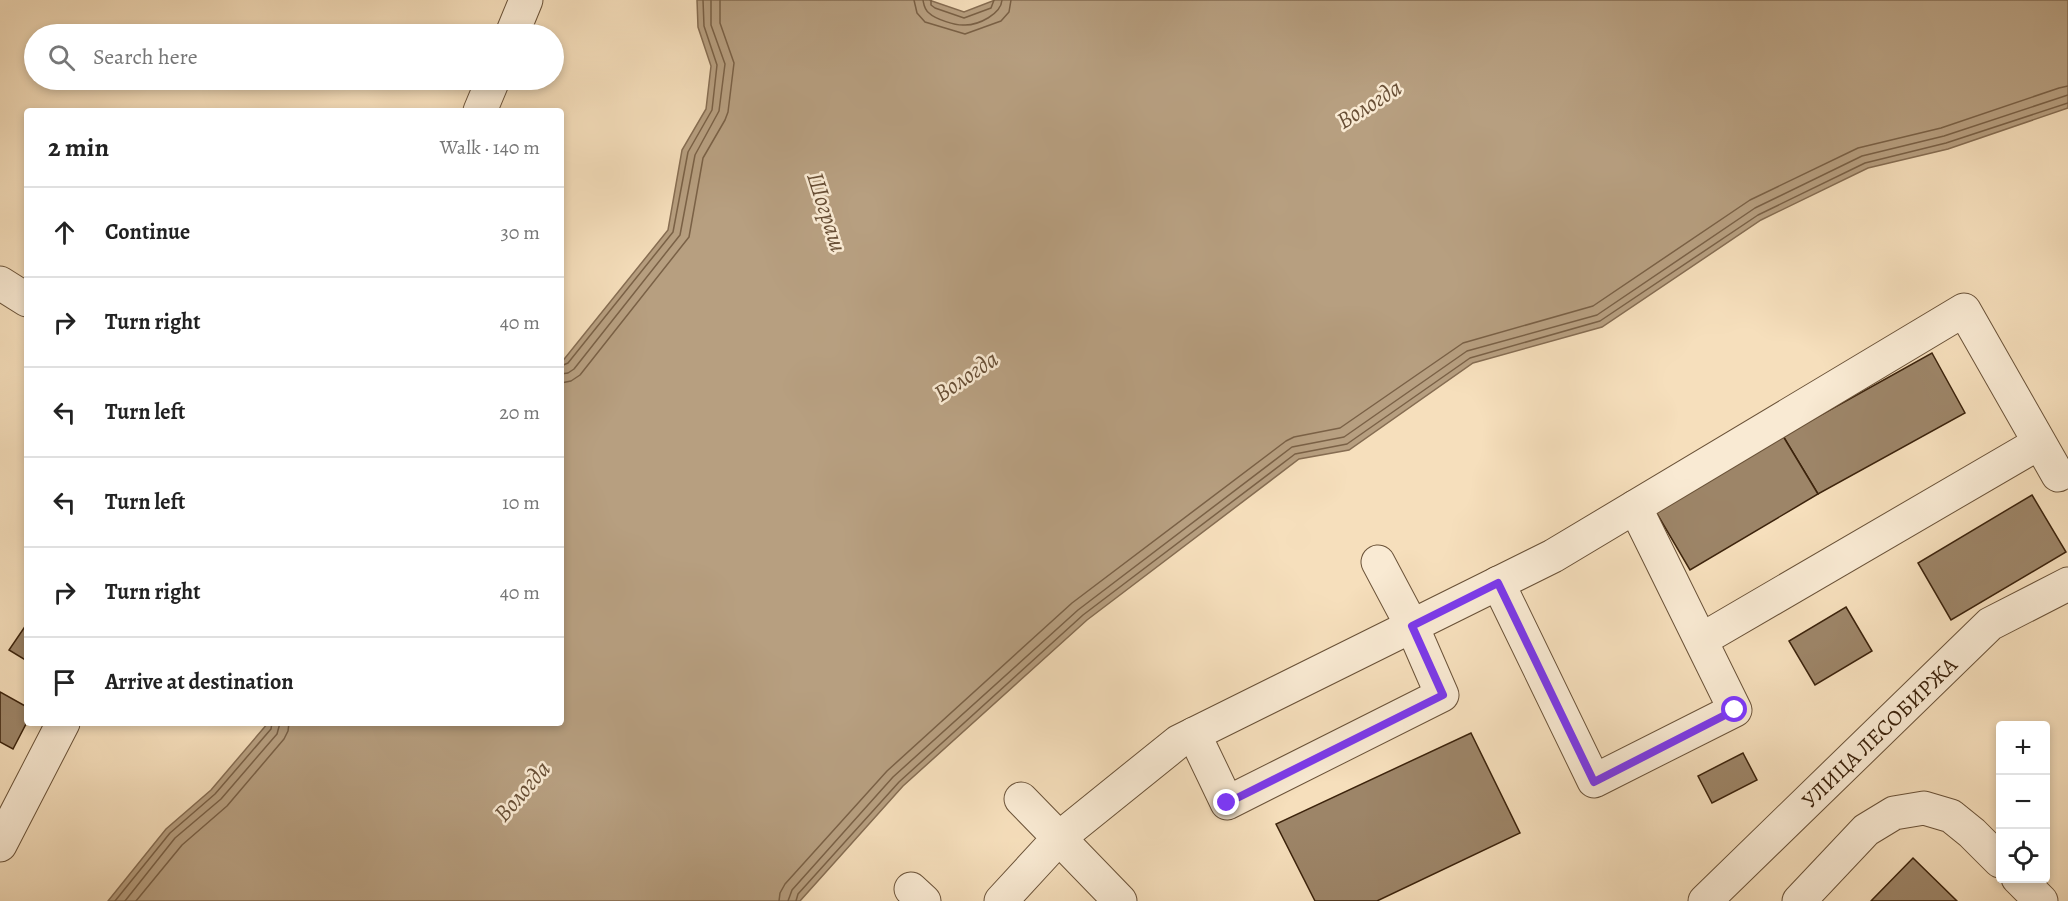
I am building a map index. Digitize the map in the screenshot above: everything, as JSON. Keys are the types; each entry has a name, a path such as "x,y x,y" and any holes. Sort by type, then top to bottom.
{"street":[{"path":"516,24 526,0"},
{"path":"481,108 489,90"},
{"path":"0,283 24,298"},
{"path":"1010,897 1059,838 1178,742 1553,556 1964,310 2058,475"},
{"path":"1701,640 2040,443"},
{"path":"1498,583 1594,782 1735,710 1635,507"},
{"path":"1194,734 1227,803 1443,695 1412,626 1378,562"},
{"name":"УЛИЦА ЛЕСОБИРЖА","path":"1705,901 1990,624 2068,584"},
{"path":"0,845 61,726"},
{"path":"1021,799 1120,901"},
{"path":"1799,901 1866,830 1894,813 1924,808 1951,816 1996,856"},
{"path":"2022,883 2041,901"}],"water":[{"path":"697,0 929,0 964,12 995,0 2068,0 2068,108 1948,149 1868,168 1761,220 1602,327 1473,363 1349,450 1299,459 1087,620 903,786 800,901 108,901 166,829 211,790 265,726 564,726 564,359 668,230 682,150 706,109 711,66 698,27"}],"building":[{"path":"1932,353 1965,413 1818,494 1783,436"},
{"path":"1783,436 1818,494 1690,570 1656,512"},
{"path":"2032,495 2066,552 1951,620 1918,563"},
{"path":"1846,607 1872,651 1815,685 1789,641"},
{"path":"24,628 24,659 9,650"},
{"path":"0,692 24,705 25,726 13,749 0,742"},
{"path":"1471,733 1520,833 1377,901 1315,901 1276,824"},
{"path":"1743,753 1757,780 1712,803 1698,776"},
{"path":"1913,858 1957,901 1871,901"}],"route":[{"path":"1227,803 1443,695 1412,626 1498,583 1594,782 1735,710"}],"water label":[{"name":"Вологда","path":"1369,104"},
{"name":"Шограш","path":"827,212"},
{"name":"Вологда","path":"966,376"},
{"name":"Вологда","path":"522,791"}]}
